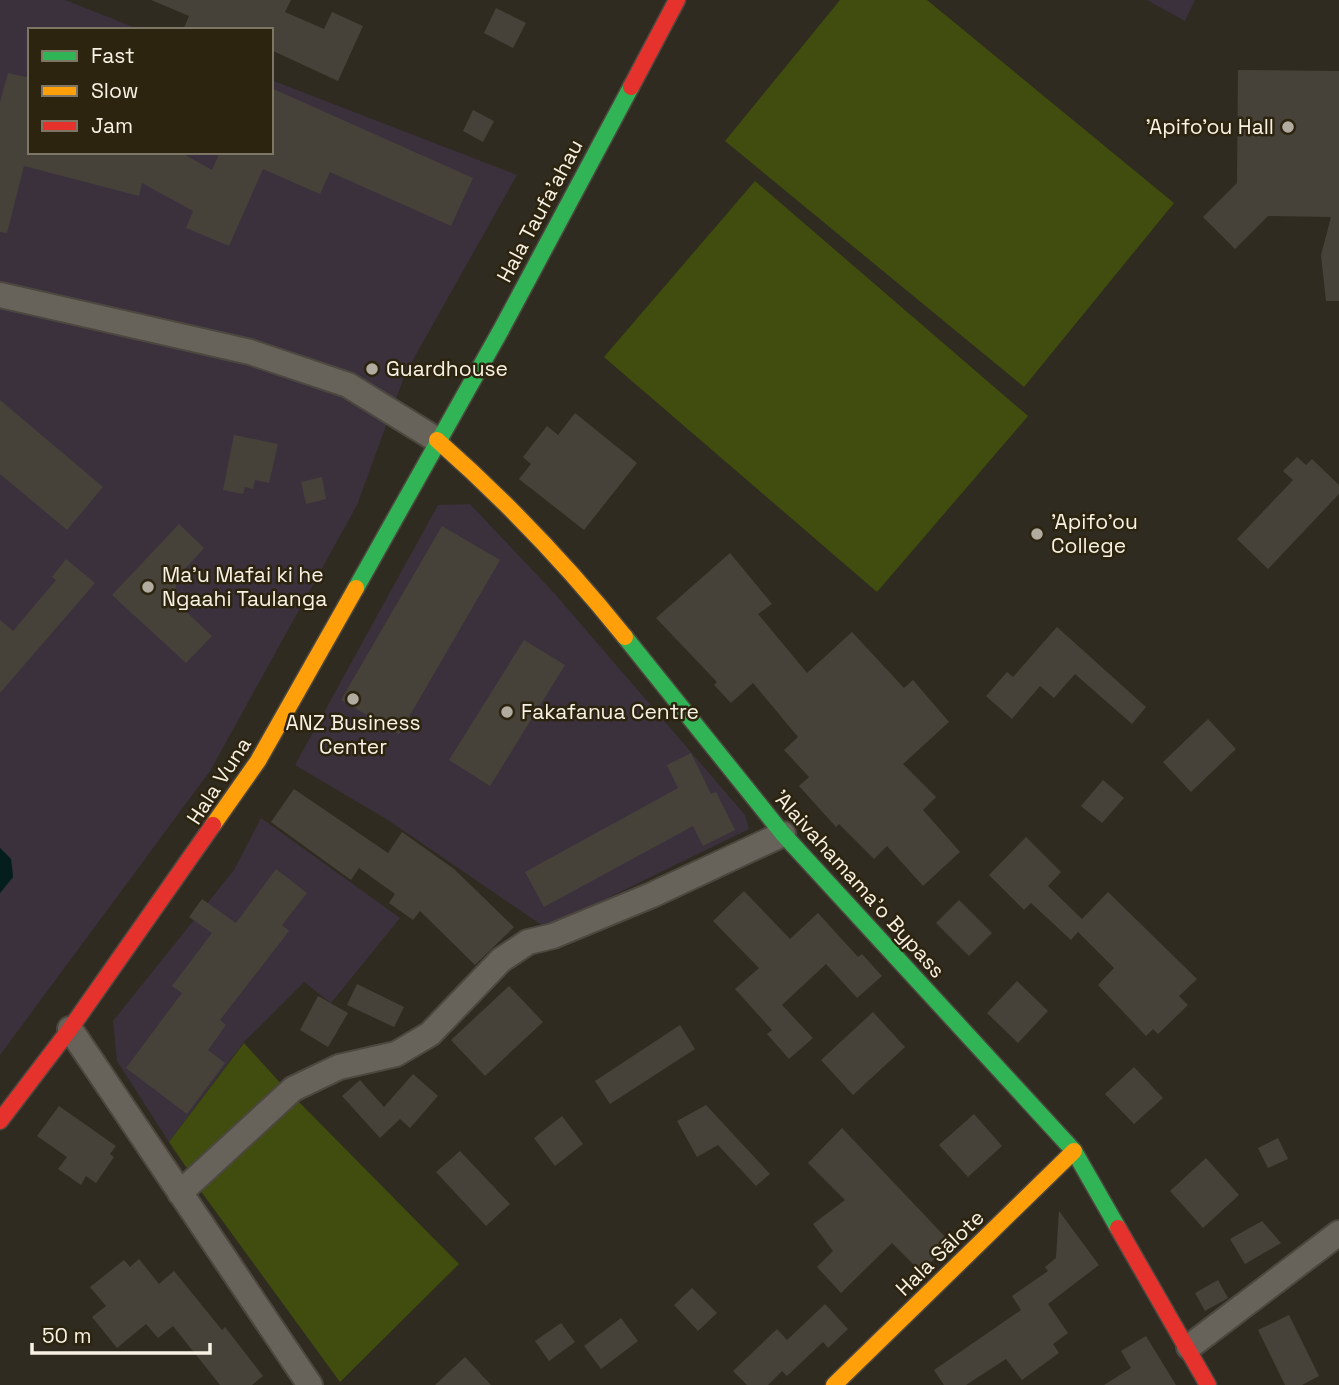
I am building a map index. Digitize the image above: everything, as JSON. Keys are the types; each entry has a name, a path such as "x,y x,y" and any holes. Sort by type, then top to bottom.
{"main road":[{"name":"Hala Taufa'ahau","path":"437,440 500,330 677,0"},
{"name":"'Alaivahamama'o Bypass","path":"437,440 483,481 593,597 783,834 1074,1151 1189,1347 1208,1385"},
{"name":"Hala Vuna","path":"0,1121 70,1029 258,761 437,440"},
{"name":"Hala Sālote","path":"834,1385 1074,1151"}],"street":[{"path":"0,295 262,356 348,385 437,440"},
{"path":"180,1193 293,1089 339,1067 396,1054 430,1034 501,960 528,942 553,936 652,895 783,834"},
{"path":"70,1029 310,1385"},
{"path":"1189,1347 1339,1233"}],"shaded area":[{"path":"0,0 65,0 136,28 28,28 28,154 273,154 273,81 517,175 405,374 357,505 210,771 0,1055 0,893 13,877 11,859 0,848"},
{"path":"1147,0 1195,0 1185,21"},
{"path":"470,504 555,594 745,815 749,829 546,928 388,820 295,765 438,505"},
{"path":"261,818 400,918 331,1003 304,982 243,1043 169,1142 117,1061 113,1021 234,870"}],"green space":[{"path":"840,0 927,0 1174,203 1024,387 725,141"},
{"path":"755,181 1028,416 877,592 604,357"},
{"path":"244,1043 284,1087 194,1171 186,1167 169,1142"},
{"path":"297,1100 459,1264 340,1382 200,1190"}],"water":[{"path":"0,848 11,859 13,877 0,893"}],"building":[{"path":"151,0 291,0 285,12 324,29 332,12 363,26 338,81 273,51 273,28 184,28 189,16"},
{"path":"496,8 526,23 513,48 484,33"},
{"name":"'Apifo'ou Hall","path":"1238,70 1339,71 1339,301 1326,301 1321,255 1331,217 1268,216 1235,249 1203,217 1237,183"},
{"path":"8,73 28,78 28,154 184,154 212,170 219,154 273,154 273,89 473,178 451,226 330,172 320,194 263,169 229,246 186,228 193,211 142,183 139,196 24,166 7,233 0,232 0,102"},
{"path":"473,110 494,121 483,142 463,131"},
{"path":"0,400 103,487 67,530 0,474"},
{"path":"575,413 637,463 584,530 519,479 531,464 523,457 547,426 558,435"},
{"path":"234,435 278,444 269,483 255,480 253,489 245,487 243,494 223,490"},
{"path":"1297,457 1306,465 1312,459 1339,485 1339,494 1268,569 1237,539 1293,480 1283,471"},
{"path":"322,477 326,499 306,504 301,482"},
{"name":"Ma'u Mafai ki he Ngaahi Taulanga","path":"179,524 204,548 175,580 178,604 212,636 186,663 112,595"},
{"path":"442,526 500,560 399,734 341,700"},
{"path":"730,553 772,604 758,614 807,673 852,632 904,688 913,680 949,722 903,764 936,797 923,810 960,852 923,886 887,846 874,859 839,824 836,827 799,786 809,777 784,750 798,737 753,683 731,703 714,685 717,682 656,618"},
{"path":"66,559 95,583 0,693 0,620 13,631 56,580 52,577"},
{"path":"1057,627 1146,707 1132,724 1075,674 1054,698 1040,686 1012,719 986,696 1007,672 1013,677"},
{"name":"Fakafanua Centre","path":"524,640 565,665 490,786 449,760"},
{"path":"1208,719 1236,749 1191,792 1163,762"},
{"path":"691,753 711,794 716,792 735,830 703,846 693,826 544,907 525,872 678,788 667,765"},
{"path":"1103,780 1124,798 1102,823 1081,806"},
{"path":"294,789 388,853 402,832 454,869 514,927 475,965 420,911 413,920 389,903 395,894 359,868 351,880 271,822"},
{"path":"1026,837 1061,872 1048,886 1082,919 1108,892 1197,979 1179,996 1188,1005 1158,1034 1153,1029 1146,1036 1098,985 1114,968 1078,932 1071,940 1031,903 1024,910 989,875"},
{"path":"276,869 307,893 282,925 289,931 220,1020 226,1025 208,1050 225,1063 187,1114 126,1068 182,993 172,986 212,933 189,917 202,899 236,923"},
{"path":"744,891 790,939 818,913 858,957 862,954 882,976 857,998 826,964 782,1005 813,1038 789,1059 767,1034 772,1030 735,989 759,968 713,921"},
{"path":"959,900 992,933 969,956 936,923"},
{"path":"1017,981 1048,1011 1018,1043 987,1013"},
{"path":"357,984 404,1007 394,1027 347,1005"},
{"path":"509,986 543,1022 485,1076 451,1040"},
{"path":"318,996 348,1013 328,1047 300,1030"},
{"path":"873,1012 905,1047 853,1095 821,1060"},
{"path":"680,1025 695,1049 610,1104 595,1081"},
{"path":"1134,1067 1163,1098 1134,1124 1105,1094"},
{"path":"413,1074 438,1096 410,1128 400,1119 380,1138 342,1096 360,1080 384,1107"},
{"path":"706,1105 770,1174 756,1186 718,1145 697,1157 677,1121"},
{"path":"59,1106 116,1146 110,1154 114,1157 96,1183 86,1176 81,1185 58,1169 67,1157 37,1136"},
{"path":"974,1114 1002,1146 968,1177 939,1145"},
{"path":"562,1116 583,1144 555,1166 534,1138"},
{"path":"842,1128 951,1243 921,1272 892,1243 841,1293 817,1267 833,1251 813,1224 845,1200 808,1163"},
{"path":"1278,1138 1288,1159 1268,1168 1258,1148"},
{"path":"460,1151 510,1204 486,1226 436,1172"},
{"path":"1206,1158 1239,1195 1203,1228 1170,1191"},
{"path":"1059,1211 1099,1265 1048,1304 1068,1333 1053,1344 1059,1353 1022,1380 1006,1359 966,1385 944,1385 934,1370 1021,1310 1012,1296 1048,1271 1045,1267 1056,1258"},
{"path":"1262,1221 1281,1243 1245,1264 1230,1239"},
{"path":"139,1259 159,1284 174,1271 222,1330 225,1327 263,1376 252,1385 220,1385 173,1326 158,1338 146,1324 117,1348 92,1317 106,1306 90,1287 124,1260 130,1267"},
{"path":"1218,1280 1228,1298 1205,1311 1195,1293"},
{"path":"692,1288 717,1313 698,1331 674,1305"},
{"path":"825,1304 848,1329 828,1348 823,1342 787,1376 782,1371 768,1385 747,1385 733,1371 777,1329 787,1340"},
{"path":"1289,1315 1319,1376 1302,1385 1285,1385 1258,1330"},
{"path":"621,1318 638,1341 601,1369 584,1346"},
{"path":"561,1323 575,1342 549,1361 535,1341"},
{"path":"1146,1336 1176,1385 1104,1385 1131,1368 1121,1351"},
{"path":"465,1357 491,1385 435,1385"}],"traffic: fast":[{"path":"356,588 501,330 631,87"},
{"path":"625,637 783,834 1074,1151 1118,1228"}],"traffic: slow":[{"path":"437,440 536,535 625,637"},
{"path":"213,825 258,761 356,588"},
{"path":"834,1385 1074,1151"}],"traffic: jam":[{"path":"631,87 677,0"},
{"path":"0,1121 70,1029 213,825"},
{"path":"1118,1228 1208,1385"}],"place":[{"name":"'Apifo'ou Hall","path":"1288,127"},
{"name":"Guardhouse","path":"372,369"},
{"name":"'Apifo'ou College","path":"1037,534"},
{"name":"Ma'u Mafai ki he Ngaahi Taulanga","path":"148,587"},
{"name":"ANZ Business Center","path":"353,699"},
{"name":"Fakafanua Centre","path":"507,712"}]}
